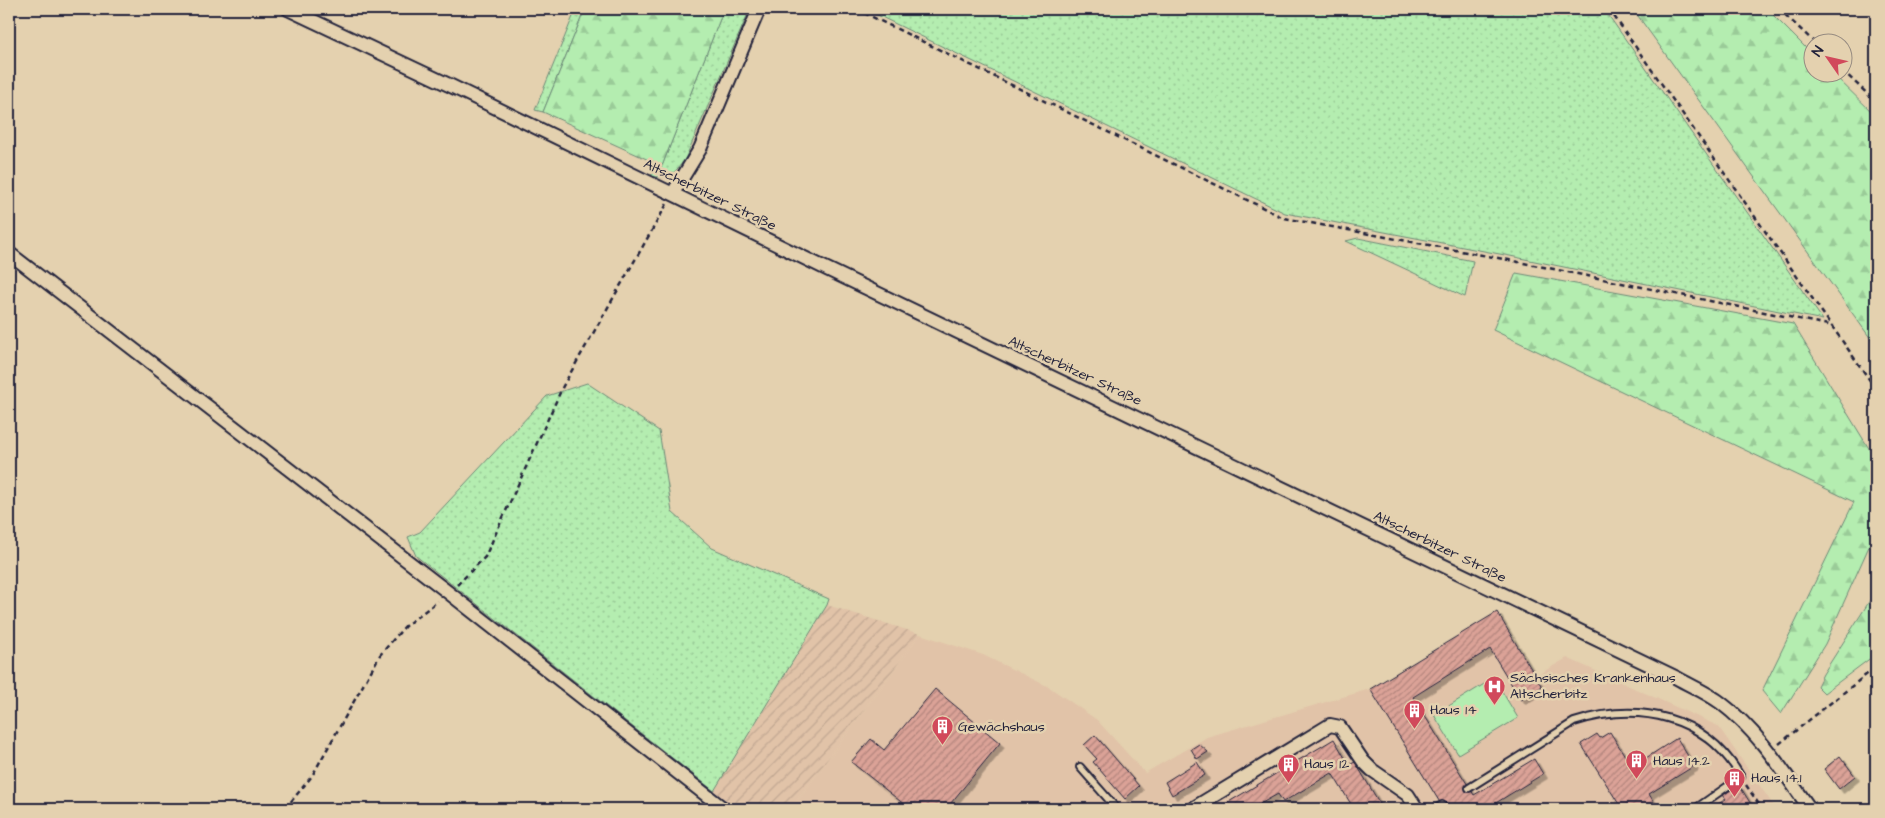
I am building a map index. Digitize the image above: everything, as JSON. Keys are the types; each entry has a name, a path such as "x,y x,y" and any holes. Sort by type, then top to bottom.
{"street":[{"name":"Altscherbitzer Straße","path":"288,9 1677,678 1719,701 1743,721 1769,752 1810,809"},
{"path":"673,193 700,149 759,9"},
{"path":"9,253 449,593 724,809"},
{"path":"1192,809 1330,725 1340,727 1363,761 1372,770 1408,795 1418,809"}],"lane":[{"path":"1469,788 1574,722 1589,717 1621,712 1651,713 1676,720 1717,746 1735,766 1741,777 1695,809"},
{"path":"1080,767 1117,809"}],"path":[{"path":"856,9 1284,218 1519,262 1833,326"},
{"path":"1609,9 1876,389"},
{"path":"1779,9 1803,32"},
{"path":"1852,79 1876,102"},
{"path":"285,809 312,776 380,655 405,626 449,593 485,557 563,386 673,193"},
{"path":"1769,752 1876,667"},
{"path":"1741,777 1762,809"}],"shaded area":[{"path":"827,605 920,634 791,809 737,809 714,791"},
{"name":"Sächsisches Krankenhaus Altscherbitz","path":"1497,612 1536,676 1567,658 1718,726 1776,809 791,809 920,634 983,655 1049,687 1097,720 1145,773 1207,737 1370,689"}],"green space":[{"path":"576,9 585,9 543,112 535,110"},
{"path":"585,9 724,9 662,166 543,112"},
{"path":"724,9 750,9 685,159 670,175 662,177 650,176 662,166"},
{"path":"865,9 1604,9 1823,320 1510,256 1285,213"},
{"path":"1633,9 1767,9 1802,44 1802,82 1841,82 1876,116 1876,346"},
{"path":"1358,238 1473,261 1465,297 1346,241"},
{"path":"1516,273 1793,324 1876,460 1876,531 1825,644 1781,714 1762,691 1854,502 1493,330"},
{"path":"587,383 659,431 672,512 712,548 829,599 714,791 416,556 408,537 420,532 547,396"},
{"path":"1876,591 1876,654 1824,693 1817,686 1823,674"},
{"path":"1494,678 1518,718 1458,754 1434,715"}],"building":[{"name":"Haus 14","path":"1497,612 1542,687 1521,700 1490,649 1413,697 1474,795 1534,759 1543,774 1486,809 1444,809 1370,689"},
{"name":"Gewächshaus","path":"935,689 1000,743 946,809 910,809 851,762 871,739 884,750"},
{"name":"Haus 14.2","path":"1610,732 1632,767 1677,738 1694,766 1649,794 1658,809 1622,809 1581,744 1597,734 1600,738"},
{"path":"1095,735 1139,786 1125,799 1093,762 1097,759 1084,745"},
{"name":"Haus 12","path":"1334,739 1349,765 1355,762 1383,809 1354,809 1332,773 1283,802 1278,794 1260,804 1263,809 1217,809"},
{"path":"1199,744 1208,752 1197,759 1191,749"},
{"path":"1840,756 1855,776 1839,789 1824,769"},
{"path":"1197,762 1205,775 1172,795 1165,782"},
{"name":"Haus 14.1","path":"1739,785 1754,809 1717,809 1715,806 1726,799 1723,795"}],"place":[{"name":"Sächsisches Krankenhaus Altscherbitz","path":"1494,705"},
{"name":"Haus 14","path":"1414,729"},
{"name":"Gewächshaus","path":"942,746"},
{"name":"Haus 14.2","path":"1637,780"},
{"name":"Haus 12","path":"1288,783"},
{"name":"Haus 14.1","path":"1735,797"}]}
